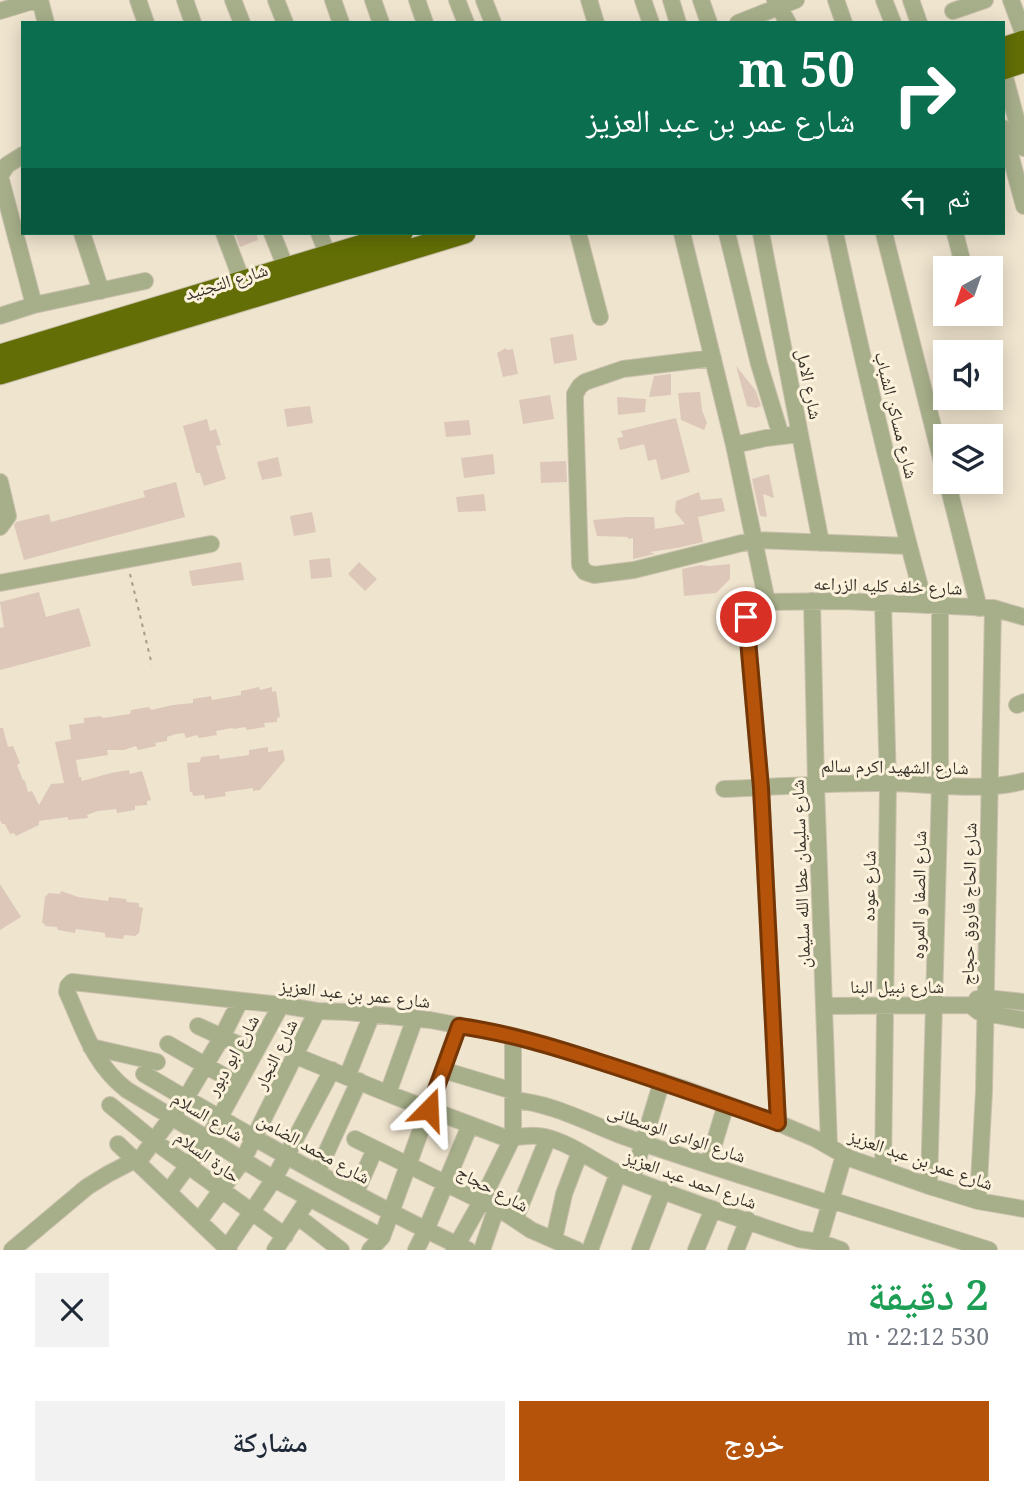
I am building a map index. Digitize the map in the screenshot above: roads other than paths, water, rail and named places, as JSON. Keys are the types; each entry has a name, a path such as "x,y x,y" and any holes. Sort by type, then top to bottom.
{"highway":[{"path":"1005,47 1024,41"},
{"path":"1005,68 1024,62"},
{"name":"شارع التجنيد","path":"0,355 328,255 366,238 388,235"},
{"name":"شارع التجنيد","path":"0,374 458,235"}],"street":[{"path":"0,11 38,0 45,21"},
{"path":"138,0 145,21"},
{"path":"185,0 192,21"},
{"path":"233,0 241,21"},
{"path":"276,0 284,21"},
{"path":"333,0 340,21"},
{"path":"373,0 380,21"},
{"path":"417,0 424,21"},
{"path":"457,0 465,21"},
{"path":"484,0 492,21"},
{"path":"589,0 595,21"},
{"path":"643,0 650,21"},
{"path":"671,0 676,21"},
{"path":"701,0 708,21"},
{"path":"742,21 777,3 796,0"},
{"path":"836,0 843,21"},
{"path":"884,0 892,21"},
{"path":"911,0 918,21"},
{"path":"953,11 985,0"},
{"path":"1012,0 1024,35"},
{"path":"777,3 787,21"},
{"path":"1005,77 1024,148"},
{"path":"1005,135 1024,206"},
{"path":"21,156 7,165 2,172 1,181 15,201 21,234"},
{"path":"21,235 34,305"},
{"path":"83,235 101,290"},
{"path":"225,235 242,281"},
{"path":"273,235 286,268"},
{"path":"320,235 328,255"},
{"path":"579,235 600,317"},
{"path":"682,235 734,444 767,602"},
{"path":"727,235 759,364 781,436"},
{"name":"شارع الامل","path":"761,235 821,542"},
{"name":"شارع مساكن الشباب","path":"835,235 909,546 932,606"},
{"path":"885,235 933,427"},
{"path":"956,235 961,256"},
{"path":"0,316 34,305 145,281"},
{"path":"713,358 623,369 585,382 577,390 575,402 582,569 590,575 613,573 754,540 909,546"},
{"path":"734,444 801,435"},
{"path":"0,482 8,516 0,527"},
{"name":"شارع الحاج فاروق حجاج","path":"951,494 986,608 989,786 980,1005 984,1091 978,1201"},
{"path":"0,583 211,544"},
{"name":"شارع سليمان عطا الله سليمان","path":"812,601 829,1146"},
{"name":"شارع خلف كليه الزراعه","path":"761,788 746,617 750,606 757,602 883,603 986,608 1024,617"},
{"name":"شارع عوده","path":"883,603 888,783 883,1169"},
{"name":"شارع الصفا و المروه","path":"929,1185 940,785 932,606"},
{"name":"شارع الشهيد اكرم سالم","path":"724,789 888,783 989,786 1011,785 1024,781"},
{"path":"761,788 778,1123"},
{"name":"شارع عمر بن عبد العزيز","path":"72,982 317,1011 415,1018 513,1036 726,1104 778,1123 844,1155 929,1185 978,1201 1024,1209"},
{"name":"شارع السلام","path":"72,982 67,992 91,1047 112,1079 274,1179 382,1237"},
{"path":"12,1250 88,1187 136,1161 186,1098 240,1000"},
{"name":"شارع نبيل البنا","path":"825,1006 980,1005 1024,1002"},
{"name":"شارع ابو دبور","path":"169,1191 208,1139 281,1005"},
{"name":"شارع نبيل البنا","path":"980,1005 1024,1020"},
{"name":"شارع النجار","path":"199,1221 243,1160 317,1011"},
{"path":"317,1173 353,1079 372,1014"},
{"path":"388,1093 415,1018"},
{"path":"198,1026 256,1052"},
{"path":"370,1250 382,1237 459,1026"},
{"path":"482,1250 488,1205 513,1137 513,1036"},
{"path":"169,1044 238,1084"},
{"path":"91,1047 157,1062"},
{"name":"شارع احمد عبد العزيز","path":"296,1056 503,1137 522,1135 548,1138 625,1176 748,1220 790,1243 819,1242 839,1250"},
{"path":"118,1144 228,1249 274,1179 332,1070"},
{"name":"شارع الوادى الوسطانى","path":"443,1070 513,1096 555,1108 621,1135 989,1250"},
{"name":"شارع محمد الضامن","path":"144,1074 355,1194 460,1248"},
{"path":"590,1250 643,1142 662,1082"},
{"path":"709,1164 726,1104"},
{"name":"حارة السلام","path":"110,1105 251,1212 281,1245"},
{"path":"416,1250 471,1125"},
{"path":"515,1219 548,1138"},
{"name":"شارع حجاج","path":"355,1139 488,1205 531,1230 577,1250"},
{"path":"355,1194 375,1149"},
{"path":"554,1239 564,1194 580,1152"},
{"path":"819,1242 844,1155"},
{"path":"640,1250 663,1190"},
{"path":"281,1245 309,1198"},
{"path":"460,1248 488,1205"},
{"path":"696,1250 713,1209"},
{"path":"297,1216 341,1250"},
{"path":"736,1250 748,1220"}]}
